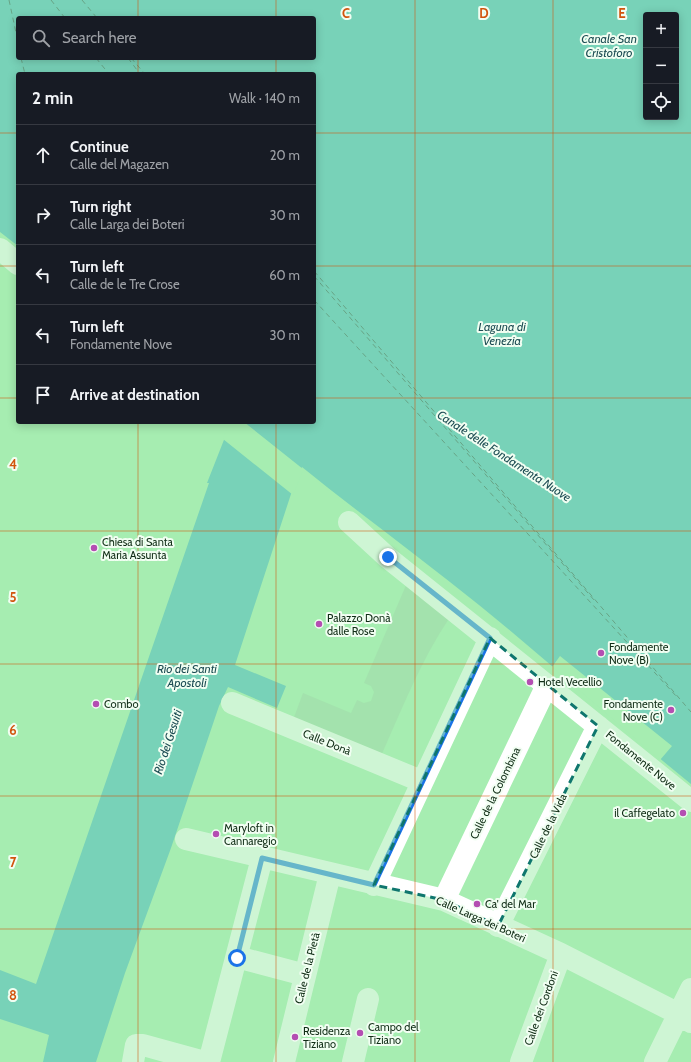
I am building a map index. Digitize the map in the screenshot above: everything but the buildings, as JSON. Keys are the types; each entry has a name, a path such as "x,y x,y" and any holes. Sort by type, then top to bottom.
{"street":[{"path":"0,249 16,262"},
{"name":"Fondamente Nove","path":"349,522 388,557 691,801"},
{"path":"374,885 421,781 490,638"},
{"name":"Calle de la Colombina","path":"444,900 547,685"},
{"name":"Calle Donà","path":"232,703 421,781"},
{"name":"Calle de la Vida","path":"498,926 598,726"},
{"name":"Calle Larga dei Boteri","path":"186,839 374,885 444,900 561,954 685,1018"},
{"path":"208,1062 237,958 262,858"},
{"name":"Calle de la Pietà","path":"284,1062 330,874"},
{"name":"Calle dei Cordoni","path":"521,1062 561,954"},
{"path":"237,958 306,974"},
{"path":"655,1062 685,1018 691,989"},
{"path":"352,1062 368,999"},
{"path":"138,1054 205,1062"}],"highlighted area":[{"path":"490,638 598,726 498,926 444,900 374,885"}],"green space":[{"path":"407,583 450,617 421,667 381,756 293,720 303,693 351,713 357,700 364,703 371,701 374,692 371,686 364,683"}],"water":[{"name":"Laguna di Venezia","path":"0,0 691,0 691,784 479,605 302,467 291,494 235,665 286,686 277,708 228,687 219,706 171,848 125,973 96,1062 43,1062 49,1035 0,1019 0,970 36,984 209,483 207,483 230,424 316,424 316,72 16,72 16,244 0,232"}],"pier":[{"path":"228,424 247,424 357,512 356,513 303,470 293,495 223,439"},
{"path":"560,656 672,746 660,760 552,667"}],"ferry route":[{"path":"9,0 16,33"},
{"path":"51,0 63,16"},
{"path":"82,0 95,16"},
{"path":"22,60 24,72"},
{"path":"98,60 107,72"},
{"path":"130,60 138,72"},
{"path":"133,60 143,72"},
{"path":"316,273 691,712"},
{"path":"316,278 594,600"},
{"path":"316,302 677,697"}],"place":[{"name":"Chiesa di Santa Maria Assunta","path":"94,548"},
{"name":"Palazzo Donà dalle Rose","path":"319,624"},
{"name":"Fondamente Nove (B)","path":"601,653"},
{"name":"Hotel Vecellio","path":"530,682"},
{"name":"Combo","path":"96,704"},
{"name":"Fondamente Nove (C)","path":"671,710"},
{"name":"il Caffegelato","path":"683,813"},
{"name":"Maryloft in Cannaregio","path":"216,834"},
{"name":"Ca' del Mar","path":"477,904"},
{"name":"Campo del Tiziano","path":"360,1033"},
{"name":"Residenza Tiziano","path":"295,1037"}],"route":[{"path":"237,958 262,858 374,885 421,781 490,638 388,557"}],"water label":[{"name":"Canale San Cristoforo","path":"609,46"},
{"name":"Canale delle Fondamenta Nuove","path":"504,456"},
{"name":"Rio dei Santi Apostoli","path":"187,676"},
{"name":"Rio dei Gesuiti","path":"168,742"}]}
